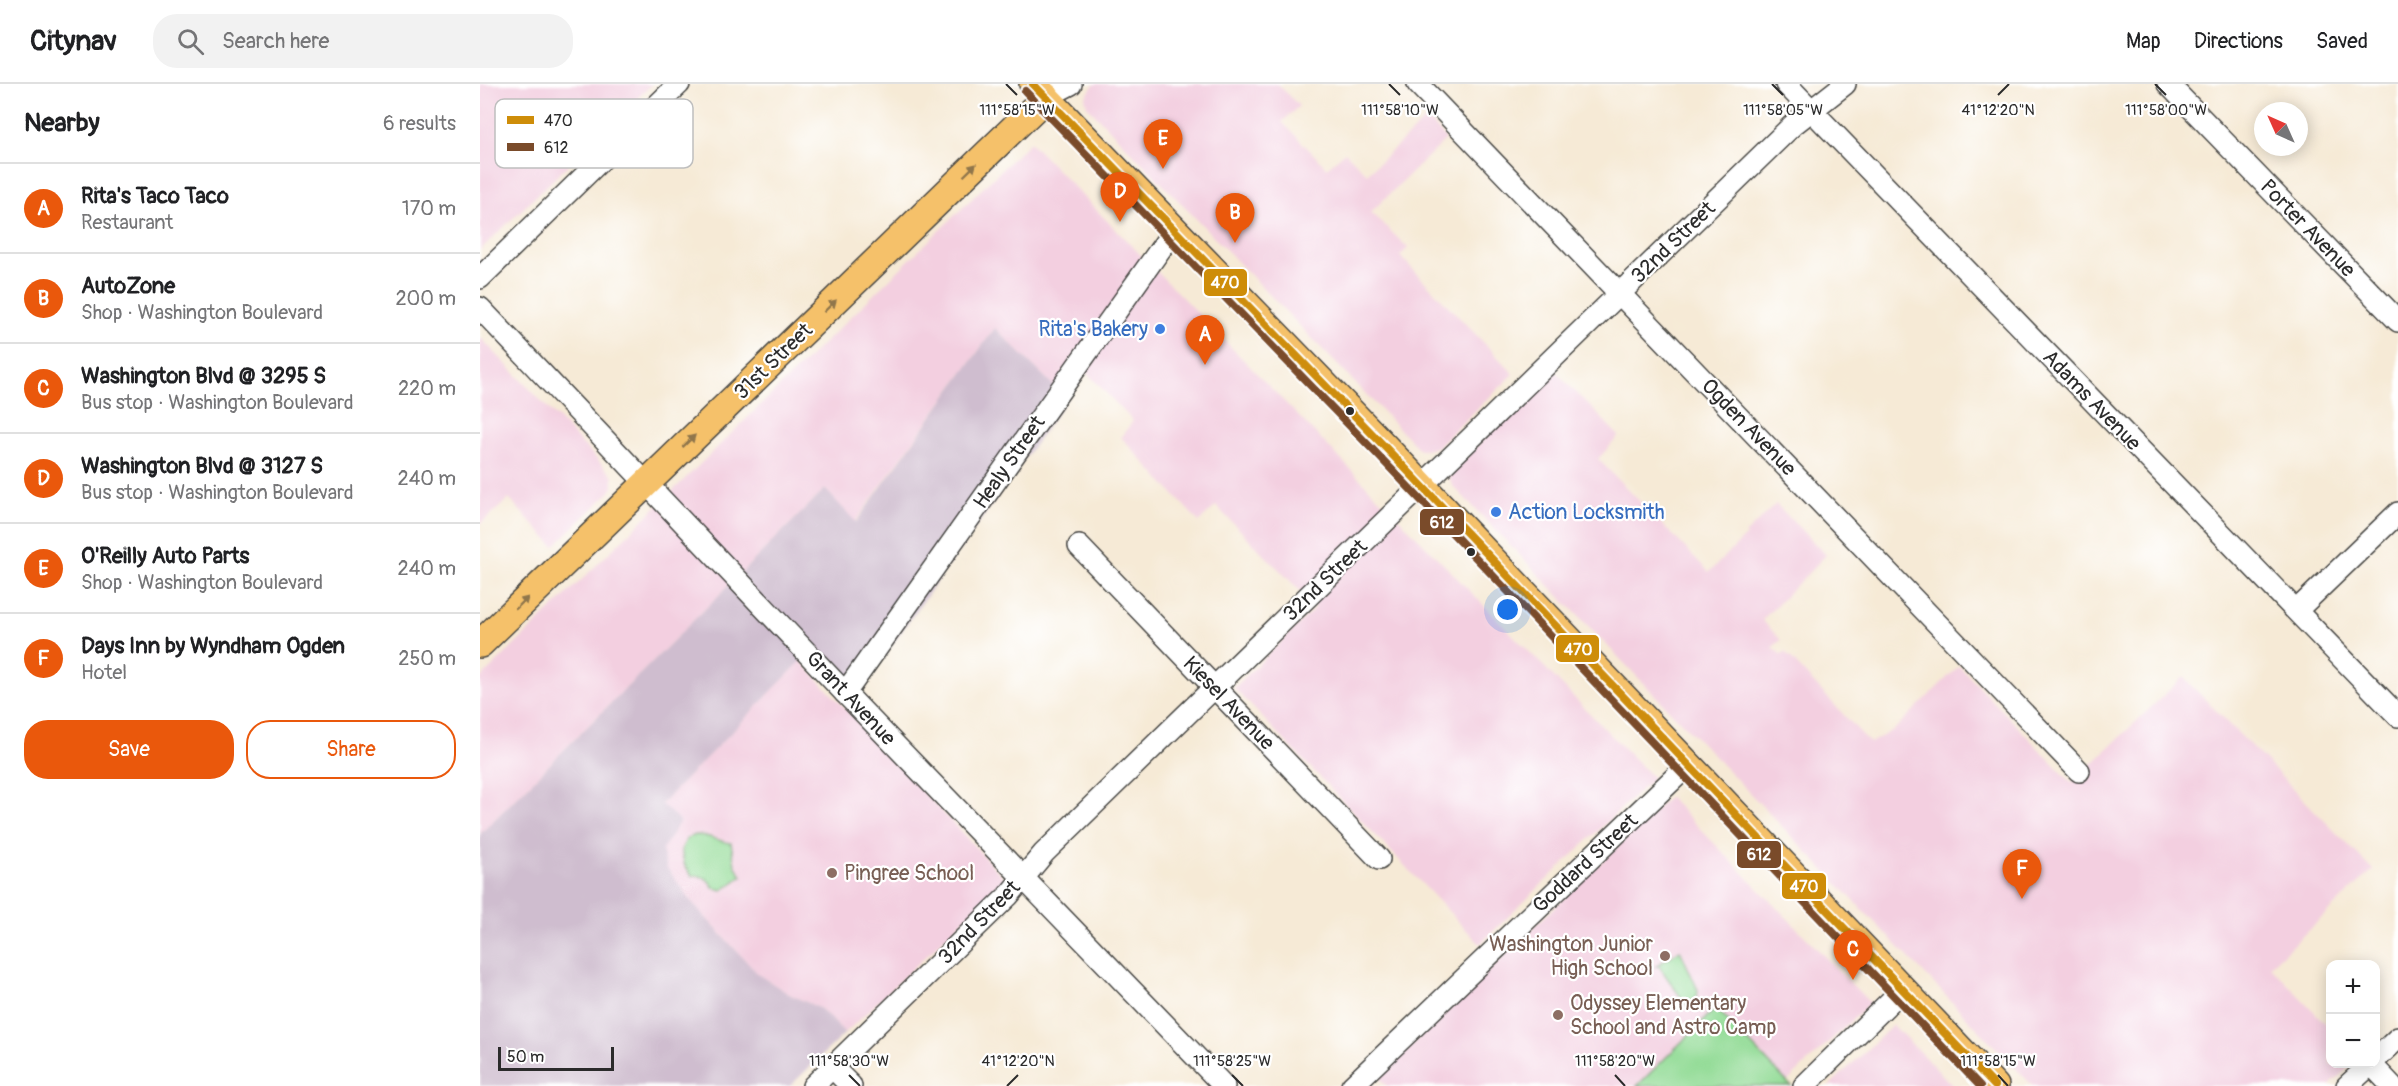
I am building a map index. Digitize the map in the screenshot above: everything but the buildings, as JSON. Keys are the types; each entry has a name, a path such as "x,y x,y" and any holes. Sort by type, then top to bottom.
{"main road":[{"path":"1039,91 1995,1086"},
{"name":"31st Street","path":"480,644 647,482 1039,91"}],"street":[{"path":"664,99 679,84"},
{"name":"31st Street","path":"1039,91 1071,84"},
{"name":"Ogden Avenue","path":"1419,84 2079,771"},
{"name":"Adams Avenue","path":"1786,84 2398,716"},
{"name":"32nd Street","path":"813,1086 1008,896 1044,853 1421,486 1794,124 1845,84"},
{"name":"Porter Avenue","path":"2168,84 2398,321"},
{"path":"480,278 593,168"},
{"name":"Healy Street","path":"845,693 1174,230"},
{"name":"Grant Avenue","path":"480,308 845,693 1224,1086"},
{"path":"2297,610 2398,513"},
{"name":"Kiesel Avenue","path":"1079,546 1379,859"},
{"name":"Goddard Street","path":"1352,1086 1688,765"},
{"path":"1804,1086 1902,990"},
{"path":"2380,1055 2398,1038"},
{"path":"832,1067 851,1086"},
{"path":"2347,1086 2367,1068"},
{"path":"2375,1068 2392,1086"}],"shaded area":[{"path":"480,84 652,84 636,99 495,99 495,168 565,168 480,250"},
{"path":"1094,84 1278,84 1299,106 1282,122 1327,168 1345,152 1367,174 1427,118 1446,139 1371,212 1408,248 1400,256 1514,374 1437,447 1419,449 1087,106 1085,98"},
{"path":"1030,142 1653,778 1480,944 1234,688 1316,607 1216,506 1199,522 1121,437 1133,421 1086,372 1067,399 995,328 855,522 825,489 480,834 480,679"},
{"path":"995,328 1067,399 858,693 813,649 661,804 680,821 662,850 667,868 694,905 759,975 789,994 821,1009 845,1033 790,1086 480,1086 480,834 825,489 856,522"},
{"path":"480,337 613,476 613,487 608,494 554,546 509,499 480,524"},
{"path":"1554,370 1619,436 1598,459 1709,572 1776,504 1826,555 1762,620 1781,640 1773,647 1781,655 1785,652 1870,743 1895,729 1959,666 2072,783 2183,677 2373,870 2270,966 2326,1024 2326,1068 2348,1068 2329,1086 2033,1086 1452,485 1449,476 1454,468"},
{"path":"801,661 1006,880 845,1033 821,1009 789,994 759,975 694,905 667,869 661,850 661,804"},
{"path":"1669,797 1870,1003 1787,1082 1716,1008 1637,1086 1387,1086 1378,1077"},
{"path":"1893,1025 1953,1086 1829,1086"}],"green space":[{"path":"696,835 731,843 735,865 742,876 723,890 714,888 705,878 692,876 685,866 681,850 687,838"},
{"path":"1680,950 1698,990 1697,998 1687,1006 1659,966 1656,966"},
{"path":"1716,1008 1791,1086 1637,1086"}],"transit line":[{"name":"470","path":"1033,84 1383,445 1995,1086"},
{"name":"612","path":"1025,91 1375,452 1980,1086"}],"place":[{"name":"O'Reilly Auto Parts","path":"1163,169"},
{"name":"Washington Blvd @ 3127 S","path":"1120,222"},
{"name":"AutoZone","path":"1235,243"},
{"name":"Rita's Bakery","path":"1160,329"},
{"name":"Rita's Taco Taco","path":"1205,365"},
{"name":"Action Locksmith","path":"1496,512"},
{"name":"Pingree School","path":"832,873"},
{"name":"Days Inn by Wyndham Ogden","path":"2022,899"},
{"name":"Washington Junior High School","path":"1665,956"},
{"name":"Washington Blvd @ 3295 S","path":"1853,980"},
{"name":"Odyssey Elementary School and Astro Camp","path":"1558,1015"}]}
